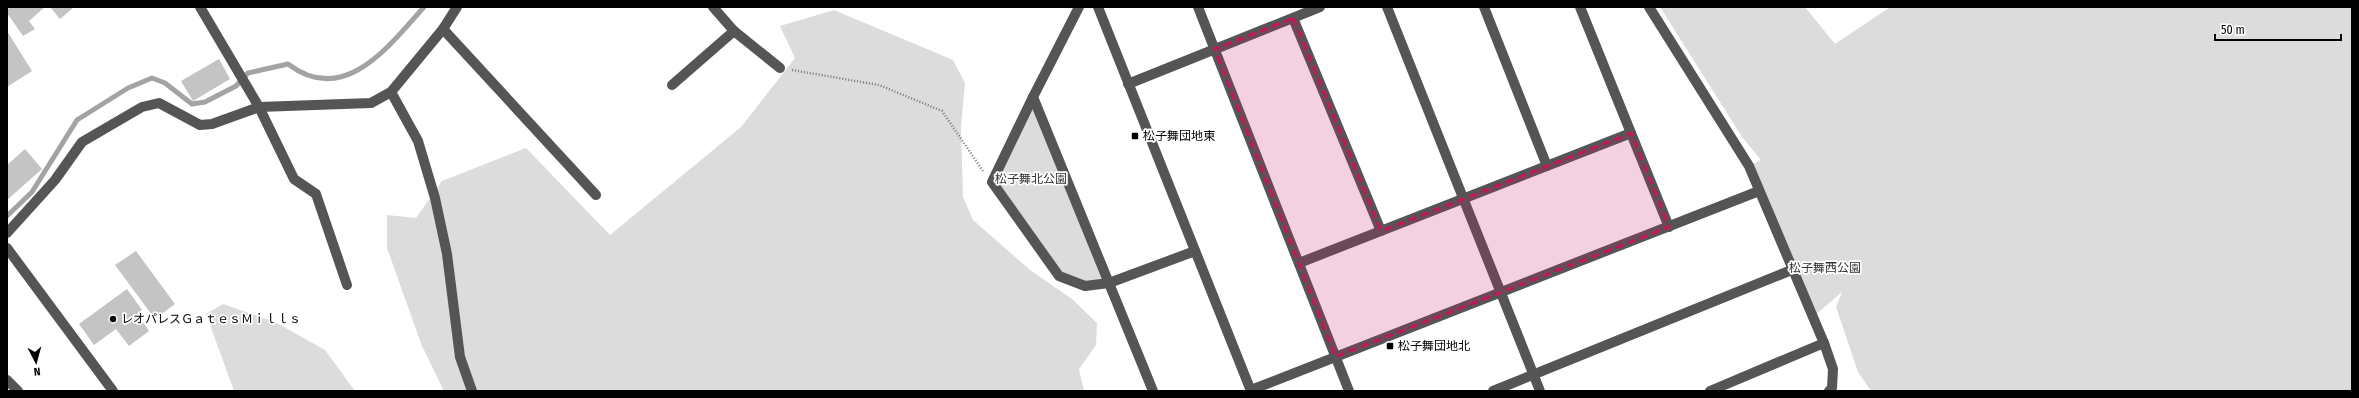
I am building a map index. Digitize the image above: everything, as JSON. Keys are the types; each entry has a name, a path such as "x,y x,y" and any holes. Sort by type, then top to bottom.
{"street":[{"path":"200,7 259,106 294,179 316,194 347,285"},
{"path":"7,233 55,180 82,142 142,107 159,103 200,125 212,124 259,106 371,103 391,92 442,29 457,7"},
{"path":"713,7 734,31 780,68"},
{"path":"1079,7 992,182 1058,276 1084,286 1109,283 1195,251"},
{"path":"1098,7 1251,390 1759,191"},
{"path":"1198,7 1349,391"},
{"path":"1128,84 1320,7"},
{"path":"1387,7 1540,391"},
{"path":"1484,7 1547,166"},
{"path":"1580,7 1669,227"},
{"path":"1649,7 1749,166 1794,268 1824,343 1833,369 1832,390"},
{"path":"1293,18 1381,231"},
{"path":"442,29 596,195"},
{"path":"672,85 734,31"},
{"path":"391,92 418,141 435,198 447,254 460,357 472,391"},
{"path":"1033,97 1153,391"},
{"path":"1299,263 1631,133"},
{"path":"7,248 113,391"},
{"path":"1493,391 1794,268"},
{"path":"1710,391 1722,389 1824,343"},
{"path":"7,380 18,391"}],"path":[{"path":"780,68 879,85 942,111 992,182"}],"highlighted area":[{"path":"1293,18 1381,231 1631,133 1669,227 1335,357 1214,49"}],"green space":[{"name":"松子舞西公園","path":"1660,7 1805,7 1835,44 1890,7 2352,7 2352,391 1871,391 1858,372 1836,307 1842,292 1813,317 1749,166 1761,160 1742,137"},
{"path":"834,10 953,60 965,83 961,128 963,197 973,220 1030,270 1072,299 1097,323 1096,345 1079,369 1084,391 444,391 422,346 387,248 387,215 416,218 442,181 526,148 610,235 741,127 795,58 780,26"},
{"name":"松子舞北公園","path":"1033,97 1109,283 1085,286 1059,276 992,182"},
{"path":"223,304 275,322 325,350 355,391 234,391 206,314"}],"building":[{"path":"10,7 45,7 29,21 35,29 23,36 7,13 7,10"},
{"path":"50,7 74,7 60,19"},
{"path":"7,31 32,71 7,87"},
{"path":"219,59 230,79 193,101 181,81"},
{"path":"25,149 42,169 7,200 7,165"},
{"path":"136,251 175,304 155,319 115,265"},
{"name":"レオパレスＧａｔｅｓＭｉｌｌｓ","path":"127,289 142,310 137,314 149,331 129,346 116,329 94,345 79,324"}],"waterway":[{"path":"7,216 32,192 77,120 128,88 152,78 165,83 192,104 205,102 236,86 248,73 288,64 308,75 328,79 346,75 364,66 380,54 424,7"}],"place":[{"name":"松子舞団地東","path":"1135,136"},
{"name":"レオパレスＧａｔｅｓＭｉｌｌｓ","path":"113,319"},
{"name":"松子舞団地北","path":"1390,346"}]}
